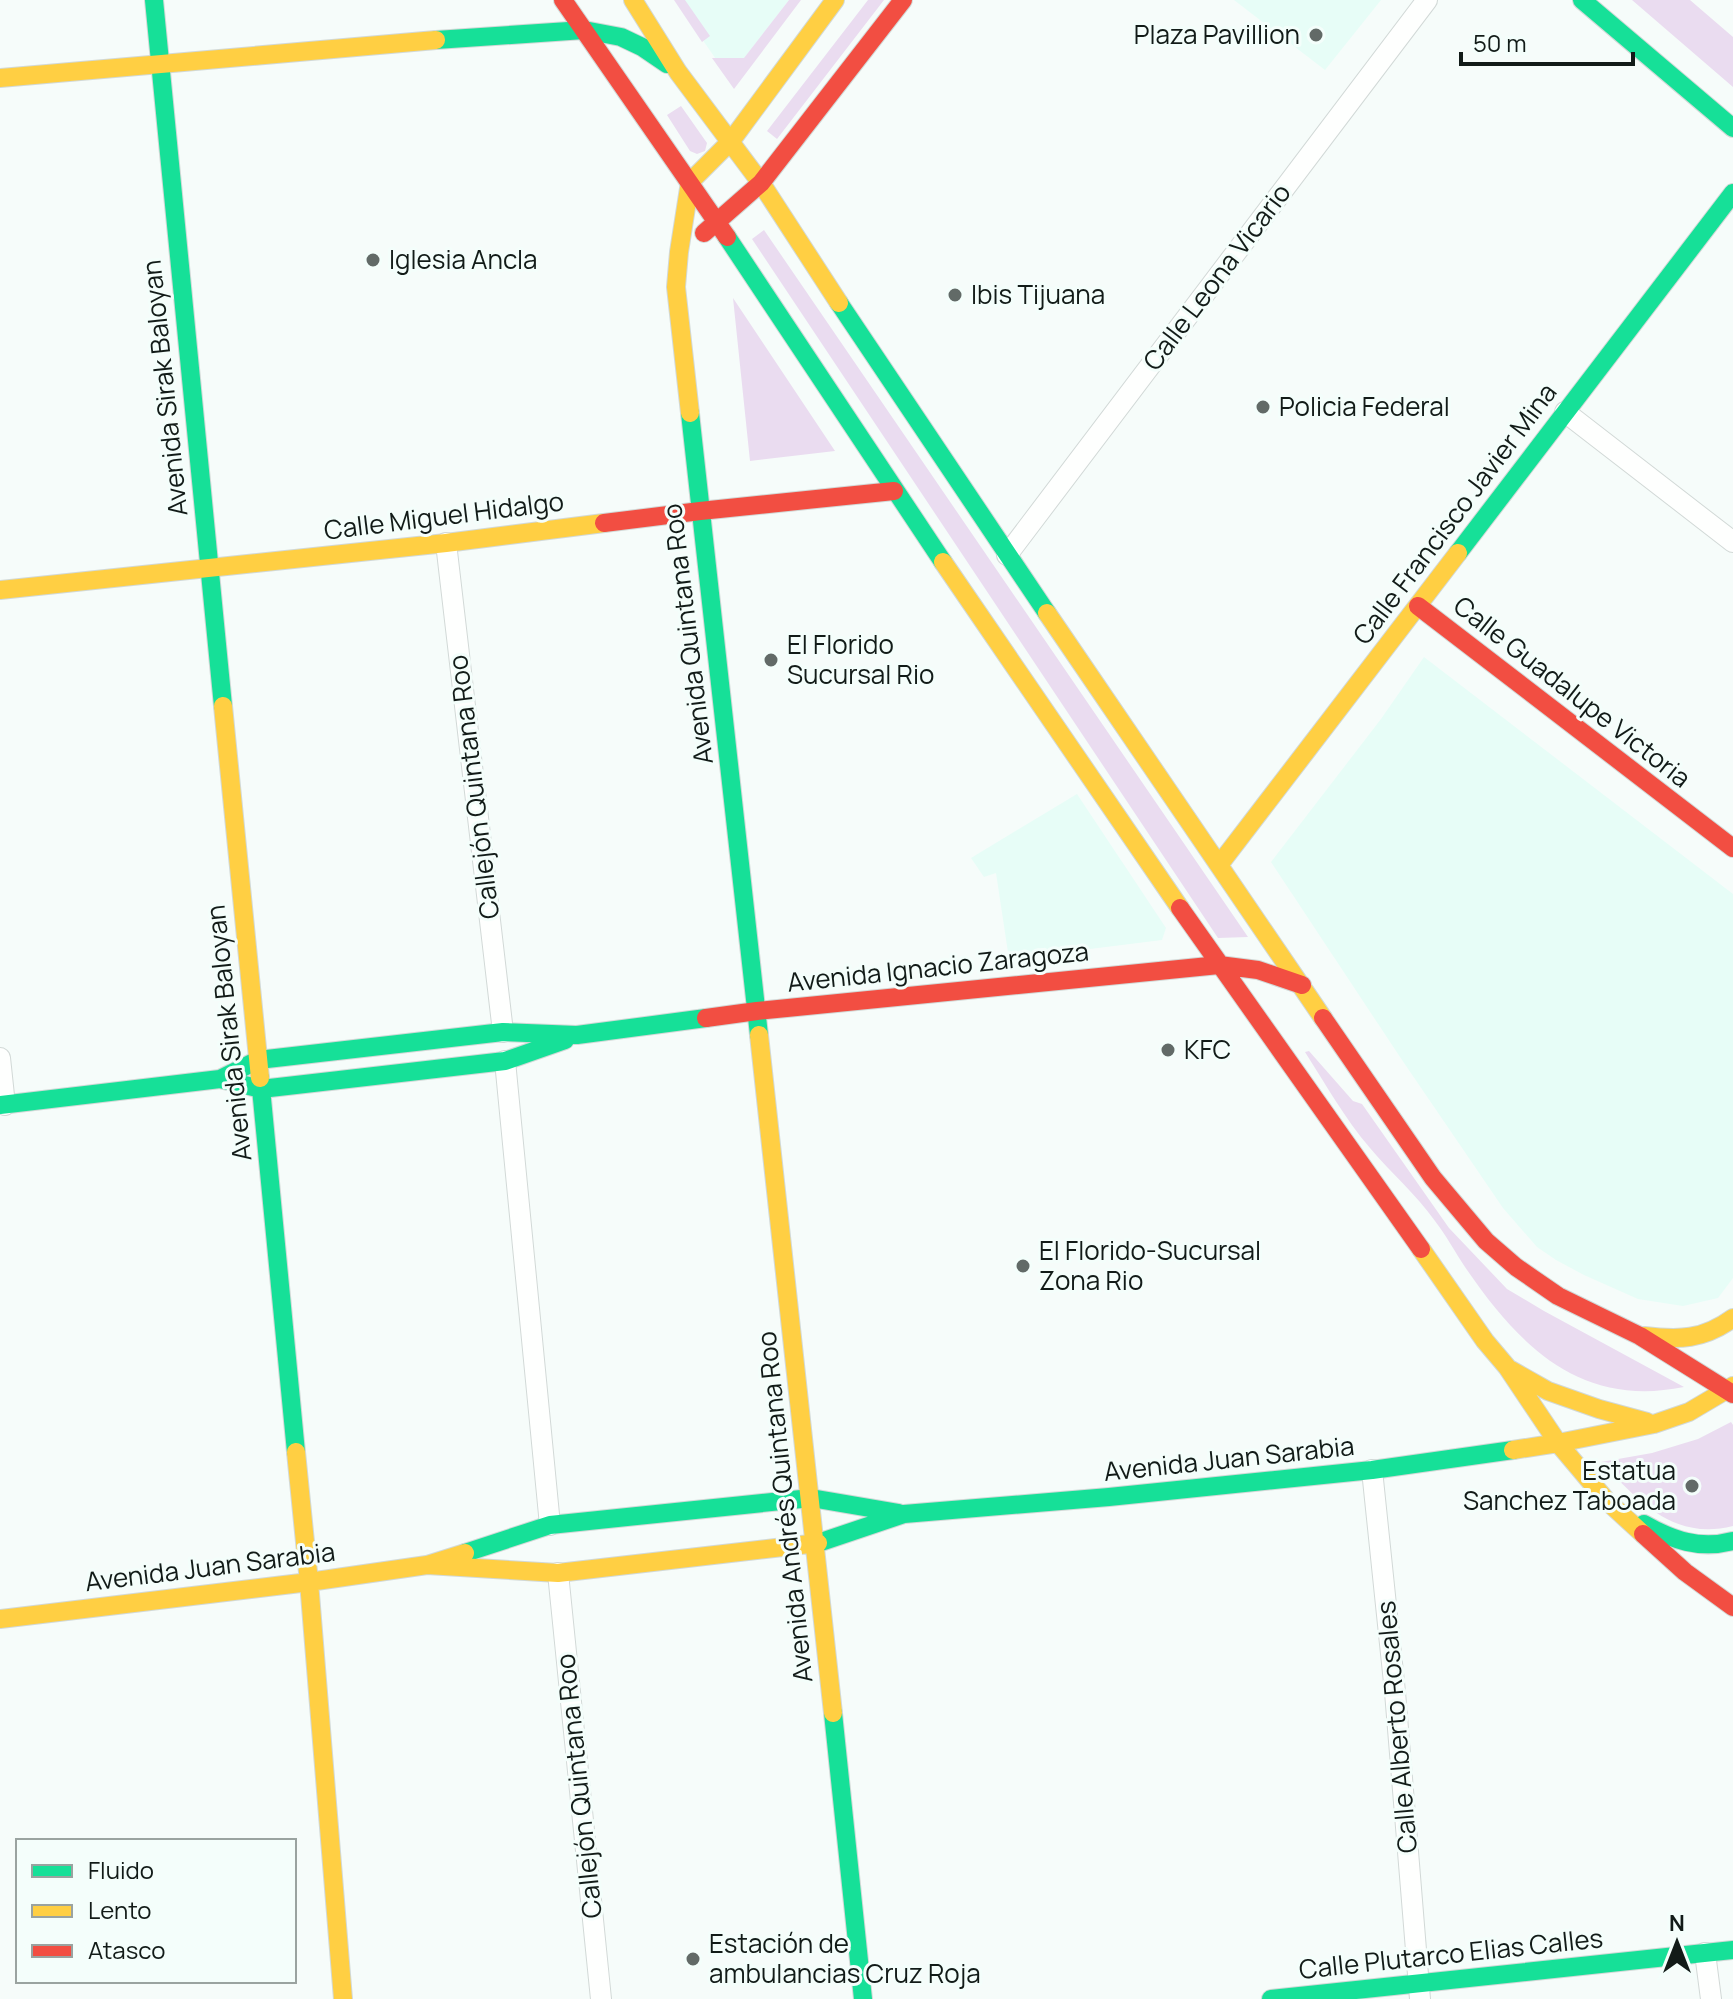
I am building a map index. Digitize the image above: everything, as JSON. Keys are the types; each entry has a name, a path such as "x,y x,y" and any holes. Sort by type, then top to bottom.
{"main road":[{"name":"Avenida Sirak Baloyan","path":"154,0 309,1582 343,1999"},
{"path":"563,0 690,182 894,491 1219,965 1558,1443 1606,1500 1685,1572 1733,1607"},
{"path":"633,0 678,72 761,183 1007,555 1433,1178 1486,1241 1516,1267 1558,1296 1640,1336 1731,1390"},
{"path":"690,182 731,141 835,0"},
{"path":"679,252 761,183 903,0"},
{"path":"1582,0 1733,128"},
{"path":"0,78 465,37 584,30 621,37 642,47 678,72"},
{"name":"Avenida Quintana Roo","path":"690,182 676,287 757,1011"},
{"name":"Calle Francisco Javier Mina","path":"1219,865 1733,193"},
{"name":"Calle Miguel Hidalgo","path":"0,590 894,491"},
{"name":"Calle Guadalupe Victoria","path":"1418,606 1733,848"},
{"name":"Avenida Ignacio Zaragoza","path":"3,1105 220,1079 258,1060 503,1032 577,1035 757,1011 1219,965 1258,970 1302,985"},
{"name":"Avenida Andrés Quintana Roo","path":"757,1011 863,1999"},
{"name":"Avenida Ignacio Zaragoza","path":"220,1079 261,1089 505,1061 577,1035"},
{"path":"1640,1336 1688,1339 1722,1328 1733,1318"},
{"path":"1507,1367 1548,1391 1654,1424"},
{"name":"Avenida Juan Sarabia","path":"427,1565 558,1573 815,1544 904,1514 1372,1470 1558,1443 1654,1424 1689,1412 1731,1390"},
{"name":"Avenida Juan Sarabia","path":"0,1619 427,1565 550,1525 811,1498 904,1514"},
{"path":"1606,1500 1664,1536 1694,1545 1722,1545 1733,1541"},
{"name":"Calle Plutarco Elias Calles","path":"1271,1999 1419,1991 1733,1950"}],"street":[{"name":"Calle Leona Vicario","path":"1007,555 1427,0"},
{"path":"1565,412 1733,542"},
{"name":"Callejón Quintana Roo","path":"446,543 503,1032"},
{"path":"0,1058 3,1105"},
{"path":"505,1061 550,1525"},
{"name":"Calle Alberto Rosales","path":"1372,1470 1396,1708 1419,1991"},
{"name":"Callejón Quintana Roo","path":"558,1573 601,1999"},
{"path":"1705,1953 1711,1999"}],"shaded area":[{"path":"674,0 685,0 710,36 702,42"},
{"path":"675,0 789,0 729,78"},
{"path":"789,0 801,0 734,89 712,58 744,58"},
{"path":"868,0 884,0 777,139 767,131"},
{"name":"Plaza Pavillion","path":"1234,0 1381,0 1325,70"},
{"path":"1632,0 1690,0 1733,37 1733,87"},
{"path":"681,106 707,143 705,151 697,154 690,151 667,115"},
{"path":"764,230 1248,937 1218,938 752,239"},
{"path":"733,298 835,451 750,461"},
{"path":"1424,657 1733,894 1733,1278 1718,1298 1683,1306 1638,1299 1584,1275 1537,1247 1503,1208 1271,862 1381,719"},
{"path":"1077,794 1166,928 1162,940 1009,959 996,873 984,877 971,858"},
{"path":"1309,1051 1353,1101 1362,1104 1449,1228 1507,1289 1684,1387 1647,1391 1614,1388 1583,1379 1531,1345 1486,1296 1428,1211 1361,1137 1305,1052"},
{"path":"1731,1422 1733,1526 1692,1528 1675,1523 1629,1491 1601,1462 1652,1453 1698,1439"}],"traffic: fast":[{"path":"154,0 223,706"},
{"path":"1582,0 1733,128"},
{"path":"436,40 584,30 621,37 667,64"},
{"path":"1458,553 1733,193"},
{"path":"727,237 943,562"},
{"path":"839,303 1047,613"},
{"path":"690,413 759,1035"},
{"path":"220,1079 258,1060 503,1032 577,1035 706,1018"},
{"path":"0,1105 220,1079 261,1089 505,1061 565,1040"},
{"path":"260,1078 296,1452"},
{"path":"818,1543 904,1514 1372,1470 1513,1450"},
{"path":"465,1553 550,1525 811,1498 899,1513"},
{"path":"1644,1524 1687,1542 1721,1544 1733,1541"},
{"path":"833,1713 863,1999"},
{"path":"1271,1999 1733,1950"}],"traffic: slow":[{"path":"633,0 678,72 761,183 839,303"},
{"path":"690,413 676,287 690,182 731,141 835,0"},
{"path":"0,78 436,40"},
{"path":"0,590 446,543 604,523"},
{"path":"1219,865 1458,553"},
{"path":"943,562 1180,908"},
{"path":"1047,613 1323,1018"},
{"path":"223,706 260,1078"},
{"path":"759,1035 833,1713"},
{"path":"1421,1249 1558,1443 1606,1500 1643,1534"},
{"path":"1644,1336 1690,1337 1711,1331 1733,1318"},
{"path":"1511,1370 1548,1391 1647,1422"},
{"path":"1513,1450 1654,1424 1689,1412 1733,1386"},
{"path":"296,1452 343,1999"},
{"path":"427,1565 558,1573 818,1543"},
{"path":"0,1619 309,1582 427,1565 465,1553"}],"traffic: jam":[{"path":"563,0 727,237"},
{"path":"704,233 761,183 903,0"},
{"path":"604,523 894,491"},
{"path":"1418,606 1733,848"},
{"path":"1180,908 1421,1249"},
{"path":"706,1018 1219,965 1258,970 1302,985"},
{"path":"1323,1018 1433,1178 1486,1241 1516,1267 1558,1296 1640,1336 1733,1394"},
{"path":"1643,1534 1685,1572 1733,1607"}],"place":[{"name":"Plaza Pavillion","path":"1316,35"},
{"name":"Iglesia Ancla","path":"373,260"},
{"name":"Ibis Tijuana","path":"955,295"},
{"name":"Policia Federal","path":"1263,407"},
{"name":"El Florido Sucursal Rio","path":"771,660"},
{"name":"KFC","path":"1168,1050"},
{"name":"El Florido-Sucursal Zona Rio","path":"1023,1266"},
{"name":"Estatua Sanchez Taboada","path":"1692,1486"},
{"name":"Estación de ambulancias Cruz Roja","path":"693,1959"}]}
